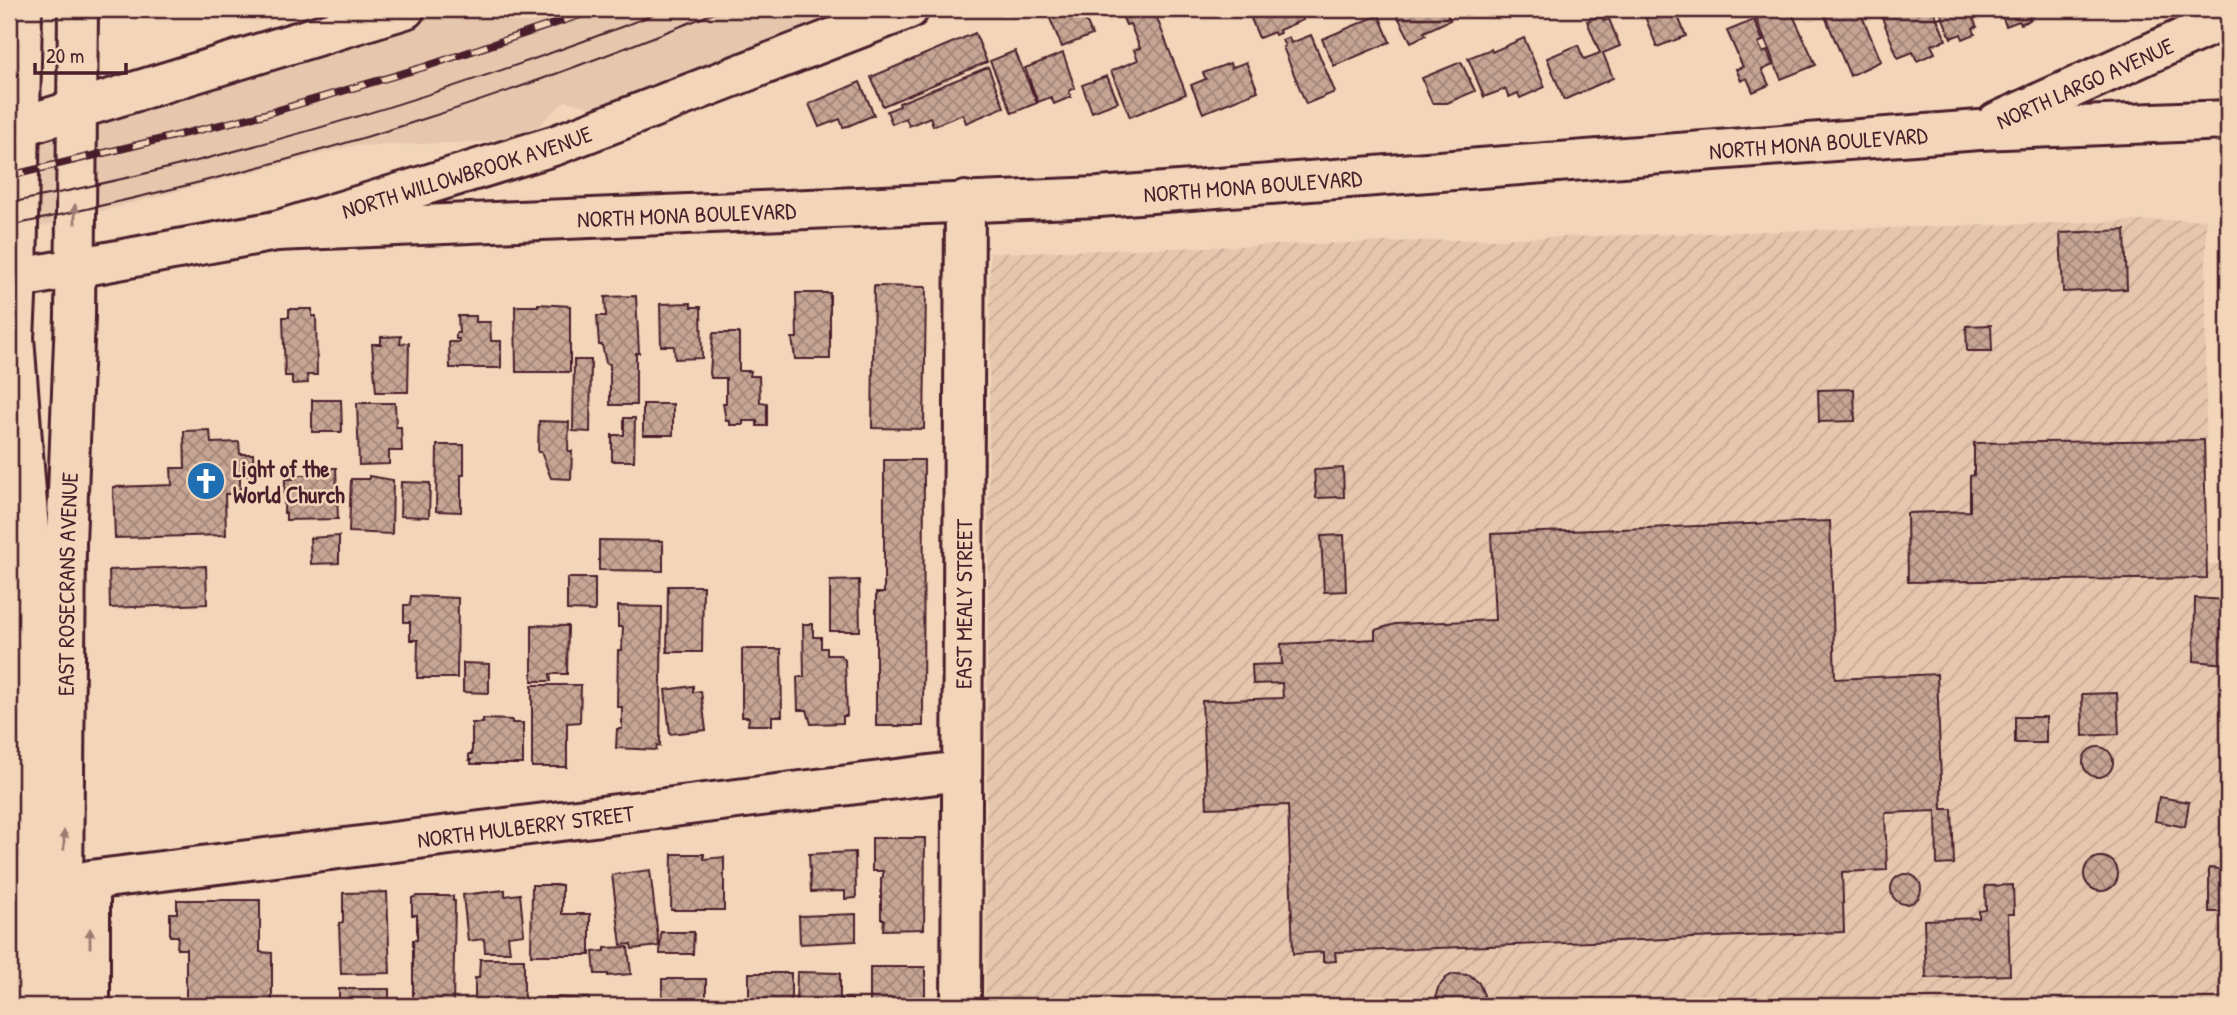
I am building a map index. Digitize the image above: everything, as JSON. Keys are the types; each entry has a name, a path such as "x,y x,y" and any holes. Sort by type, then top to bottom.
{"street":[{"name":"EAST ROSECRANS AVENUE","path":"22,9 15,128 19,174 13,279 13,338 30,543 26,1006"},
{"name":"EAST ROSECRANS AVENUE","path":"62,1006 66,543 75,316 78,9"},
{"path":"15,128 405,9"},
{"name":"NORTH WILLOWBROOK AVENUE","path":"13,279 276,231 556,145 909,9"},
{"name":"NORTH LARGO AVENUE","path":"1979,130 2228,19"},
{"name":"NORTH MONA BOULEVARD","path":"276,231 1139,195 1979,130 2228,120"},
{"name":"EAST MEALY STREET","path":"961,1006 965,201"},
{"path":"75,316 86,393 93,484 90,1006"},
{"path":"9,395 13,338"},
{"name":"NORTH MULBERRY STREET","path":"90,880 961,771"}],"shaded area":[{"path":"449,9 858,9 609,112 565,101 522,141 352,146 9,235 9,143"},
{"path":"2206,219 2206,564 2228,564 2228,1006 985,1006 990,253"}],"building":[{"path":"1060,9 1081,9 1092,35 1062,47 1048,14"},
{"path":"1119,9 1150,9 1152,14 1155,13 1186,94 1130,117 1111,71 1138,60 1134,50 1140,48 1130,24 1126,25"},
{"path":"1247,9 1299,9 1303,20 1279,30 1280,33 1275,35 1274,32 1259,38"},
{"path":"1312,9 1329,9 1314,15"},
{"path":"1394,9 1445,9 1450,20 1424,32 1426,35 1411,42"},
{"path":"1606,9 1629,9 1611,16"},
{"path":"1642,9 1675,9 1686,36 1657,47"},
{"path":"1752,9 1790,9 1816,65 1781,79"},
{"path":"1822,9 1859,9 1881,61 1850,76"},
{"path":"1933,9 1946,40 1931,45 1935,53 1917,61 1913,52 1898,58 1879,10"},
{"path":"1939,9 1969,9 1977,27 1973,28 1975,34 1963,39 1961,34 1951,38"},
{"path":"1999,9 2044,11 2029,17 2030,20 2021,24 2019,21 2006,26"},
{"path":"1379,15 1390,42 1334,66 1322,39"},
{"path":"1602,15 1604,21 1609,19 1620,46 1603,53 1613,78 1564,100 1547,58 1578,45 1584,59 1600,53 1587,21"},
{"path":"1754,20 1763,41 1758,43 1763,53 1767,51 1773,65 1762,70 1769,85 1753,92 1747,78 1741,81 1736,69 1743,67 1727,31"},
{"path":"975,33 987,62 883,106 871,77"},
{"path":"1311,35 1335,92 1306,104 1282,40 1289,37 1291,43"},
{"path":"1524,38 1545,87 1520,98 1518,93 1509,97 1505,89 1484,97 1468,58 1491,49 1492,52"},
{"path":"1015,51 1037,103 1012,113 990,61"},
{"path":"1063,53 1075,88 1069,91 1071,97 1054,104 1051,97 1038,102 1025,68"},
{"path":"1246,62 1258,91 1203,113 1191,85 1206,79 1203,73 1230,63 1231,68"},
{"path":"1461,62 1475,91 1447,103 1432,103 1422,78"},
{"path":"988,67 1004,107 966,123 963,114 933,126 930,117 909,126 906,118 892,124 887,111 900,106 899,103"},
{"path":"1107,76 1118,102 1092,112 1082,85"},
{"path":"860,82 874,115 848,126 843,127 840,119 819,127 809,104"},
{"path":"2125,230 2127,289 2063,292 2060,233"},
{"path":"874,286 926,287 924,429 872,428"},
{"path":"796,293 830,293 830,359 795,359 792,338 797,338"},
{"path":"636,296 639,353 636,353 636,405 610,405 610,364 606,363 602,345 599,345 597,316 606,316 605,297"},
{"path":"691,303 691,307 701,307 702,358 675,359 674,346 661,346 660,304"},
{"path":"515,306 570,306 570,372 516,372"},
{"path":"289,309 312,309 312,316 316,316 317,375 307,375 308,383 292,384 292,376 285,376 283,317 289,317"},
{"path":"458,316 476,316 476,322 490,322 491,341 501,341 501,368 450,368 449,342 459,342 459,339 456,339 456,333 459,333"},
{"path":"1991,325 1992,351 1967,351 1966,326"},
{"path":"713,333 739,333 739,371 751,371 750,376 759,376 760,402 767,403 767,426 757,426 757,421 730,425 730,421 726,421 723,403 726,403 726,378 711,378 710,373"},
{"path":"401,336 400,344 409,343 408,392 376,392 372,344 381,344 381,337"},
{"path":"574,360 591,360 590,432 573,431"},
{"path":"1854,389 1855,421 1819,422 1818,390"},
{"path":"312,400 341,400 342,432 312,432"},
{"path":"357,403 395,403 396,427 401,427 402,451 389,451 389,464 359,465"},
{"path":"643,404 673,404 673,435 643,435"},
{"path":"624,418 635,418 634,461 612,461 612,435 624,435"},
{"path":"539,421 569,422 571,479 551,478 541,452 538,452"},
{"name":"Light of the World Church","path":"210,430 211,443 239,442 240,454 253,454 254,476 240,476 240,494 225,494 226,535 115,538 113,487 172,485 171,468 185,468 184,431"},
{"path":"2204,440 2207,578 1908,582 1907,513 1970,511 1974,443"},
{"path":"437,445 464,445 461,512 436,511"},
{"path":"884,460 924,460 923,726 876,726 876,593 884,593"},
{"path":"313,468 336,468 338,519 286,520 285,479 293,479 292,475 313,475"},
{"path":"1343,468 1344,497 1316,498 1314,470"},
{"path":"369,476 393,480 392,534 349,532 351,479 369,479"},
{"path":"401,482 430,483 429,517 400,516"},
{"path":"1830,521 1835,679 1937,674 1942,809 1952,809 1954,864 1937,865 1936,811 1885,813 1887,870 1842,872 1844,932 1335,952 1336,961 1323,962 1323,952 1293,954 1288,805 1207,808 1202,701 1283,698 1282,683 1253,684 1252,665 1282,664 1281,644 1375,639 1375,630 1395,624 1495,620 1491,534"},
{"path":"1344,535 1346,591 1324,592 1321,536"},
{"path":"339,536 339,563 311,564 310,538"},
{"path":"599,540 663,541 663,571 599,570"},
{"path":"206,566 207,604 110,608 109,570"},
{"path":"567,578 595,578 595,611 567,610"},
{"path":"859,580 860,631 830,631 830,581"},
{"path":"668,586 703,586 702,652 667,652"},
{"path":"411,596 458,598 457,678 417,678 418,640 410,640 410,622 404,622 404,605 410,605"},
{"path":"2227,597 2228,757 2223,757 2225,664 2194,661 2195,598 2227,600"},
{"path":"618,606 662,607 660,746 657,745 656,750 616,748 617,729 622,729 622,707 617,707 618,650 622,650 623,627 618,627"},
{"path":"803,624 813,624 813,637 821,637 821,648 827,648 827,655 840,655 845,660 847,716 843,716 843,723 811,724 807,710 798,710 797,677 804,677"},
{"path":"532,625 568,626 567,674 550,674 551,681 532,681"},
{"path":"742,649 781,649 782,716 772,716 772,725 748,725 749,717 742,717"},
{"path":"463,663 489,664 489,693 463,692"},
{"path":"532,685 581,685 580,722 567,723 567,767 532,767"},
{"path":"693,686 693,692 701,691 706,730 670,734 665,690"},
{"path":"2117,693 2119,734 2083,736 2082,694"},
{"path":"2015,717 2046,717 2046,743 2015,743"},
{"path":"483,719 523,723 523,764 471,764 469,754 472,754 472,723 483,723"},
{"path":"2098,747 2104,748 2112,756 2112,768 2104,776 2098,777 2092,776 2084,768 2083,762 2084,756 2092,748"},
{"path":"2159,797 2189,802 2185,827 2155,821"},
{"path":"872,838 925,838 924,929 883,930 883,871 872,871"},
{"path":"855,852 856,898 845,899 845,891 811,892 809,854"},
{"path":"672,854 704,854 704,859 724,857 724,910 671,910"},
{"path":"2101,857 2113,862 2118,874 2113,886 2101,891 2089,886 2084,874 2089,862"},
{"path":"2209,868 2228,870 2228,925 2225,925 2225,912 2209,912"},
{"path":"650,870 659,946 632,949 631,944 621,945 612,875"},
{"path":"1906,874 1917,878 1921,889 1917,900 1906,904 1895,900 1891,889 1895,878"},
{"path":"532,885 562,885 562,914 590,914 590,955 531,955"},
{"path":"2013,885 2014,914 2008,914 2010,975 1926,978 1924,920 1979,918 1979,911 1986,910 1985,886"},
{"path":"505,890 505,896 520,894 524,934 508,936 510,952 485,952 484,939 468,941 463,895"},
{"path":"387,892 390,973 341,974 339,923 343,922 343,893"},
{"path":"453,896 455,901 453,1006 413,1006 413,940 417,940 417,915 412,915 412,898"},
{"path":"177,900 260,900 260,952 272,953 272,1006 186,1006 186,949 177,949 178,936 170,936 170,913 177,913"},
{"path":"856,914 856,941 800,944 799,916"},
{"path":"661,932 694,932 693,954 660,954"},
{"path":"628,947 631,974 595,974 593,952 605,951 605,948"},
{"path":"480,959 524,959 524,1006 475,1006 475,978 479,978"},
{"path":"870,967 925,967 925,1006 870,1006"},
{"path":"797,972 840,973 840,999 852,999 852,1006 796,1006"},
{"path":"749,973 791,973 791,1006 735,1006 735,999 749,999"},
{"path":"1453,974 1470,975 1479,983 1484,995 1482,1006 1438,1006 1438,988"},
{"path":"662,979 706,979 706,1004 719,1004 662,1006"},
{"path":"339,989 389,989 389,1006 339,1006"},
{"path":"545,997 589,998 589,1006 544,1006"}],"tram line":[{"path":"9,203 177,166 343,121 506,69 668,9"},
{"path":"9,226 115,203 326,149 541,79 724,9"}],"railway":[{"path":"9,176 265,114 424,67 598,9"}],"place":[{"name":"Light of the World Church","path":"206,481"}]}
